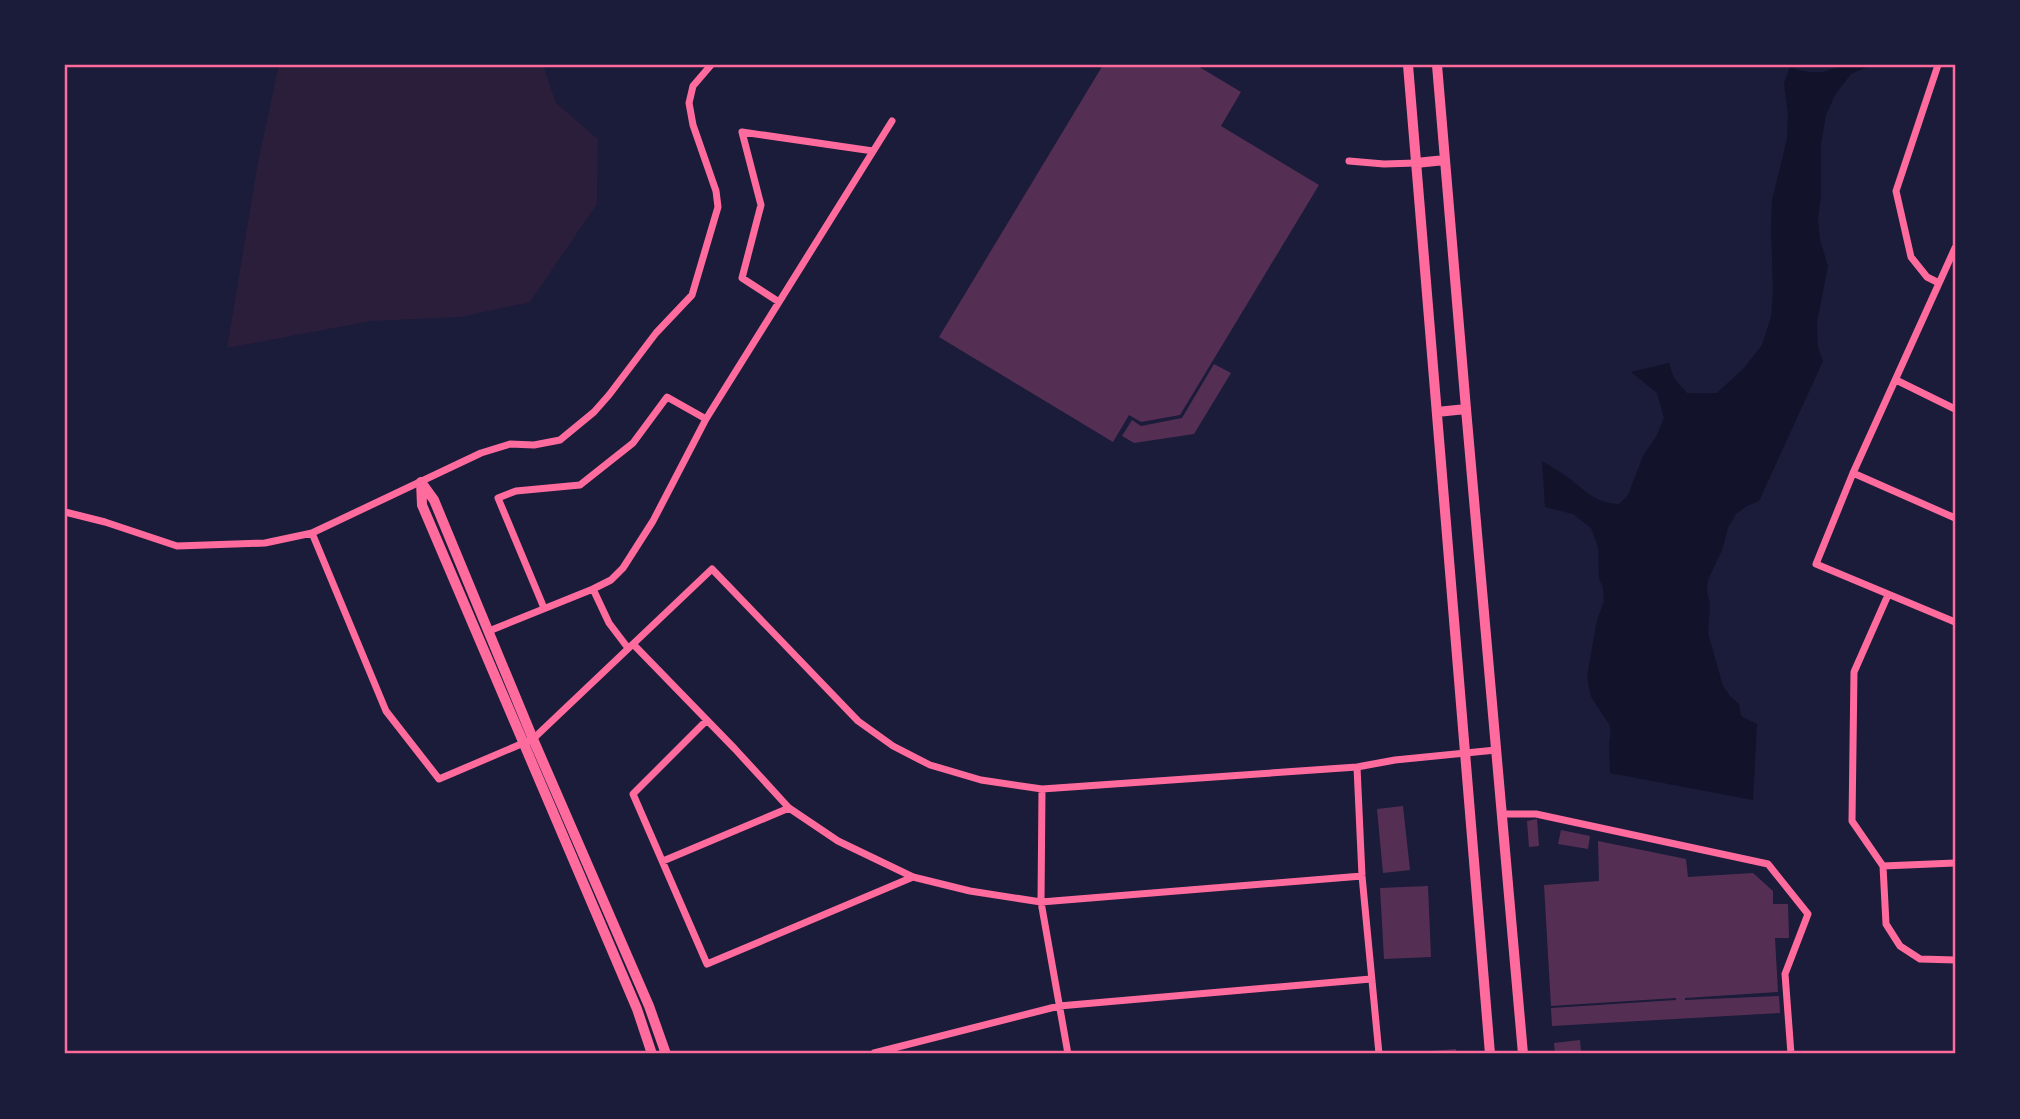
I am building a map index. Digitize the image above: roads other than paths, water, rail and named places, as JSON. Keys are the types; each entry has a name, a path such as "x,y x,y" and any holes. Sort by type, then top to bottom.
{"street":[{"path":"65,512 177,546 265,544 312,533 481,453 510,444 534,445 560,440 610,395 656,333 691,295 718,207 716,191 693,125 689,103 694,86 711,65"},
{"path":"1408,65 1490,1054"},
{"path":"1437,65 1523,1054"},
{"path":"1938,65 1896,191 1911,257 1927,277 1939,283"},
{"path":"488,631 593,589 611,580 623,568 653,521 706,419 892,121"},
{"path":"779,302 741,278 761,205 742,132 873,150"},
{"path":"1349,161 1384,164 1445,160"},
{"path":"1955,248 1853,472 1816,564 1955,622"},
{"path":"1896,380 1955,408"},
{"path":"544,608 498,498 516,491 580,485 633,443 667,397 706,419"},
{"path":"1437,412 1466,409"},
{"path":"1853,472 1955,518"},
{"path":"421,482 434,500 488,631 529,742 637,1009 652,1054"},
{"path":"421,482 422,505 649,1006 666,1054"},
{"path":"312,533 386,711 439,779 529,742 712,569 858,722 893,747 930,765 981,780 1042,789 1357,767 1496,750"},
{"path":"593,589 609,623 707,720 789,808 838,841 913,877 970,891 1041,902 1362,876"},
{"path":"1888,595 1854,672 1852,821 1883,866 1886,924 1900,946 1920,959 1955,960"},
{"path":"707,720 633,794 706,964 913,877"},
{"path":"1357,767 1362,876 1379,1054"},
{"path":"1042,789 1041,902 1068,1054"},
{"path":"663,861 789,808"},
{"path":"1503,814 1536,814 1768,863 1808,914 1785,974 1791,1054"},
{"path":"1883,866 1955,863"},
{"path":"875,1054 1059,1006 1371,979"}]}
